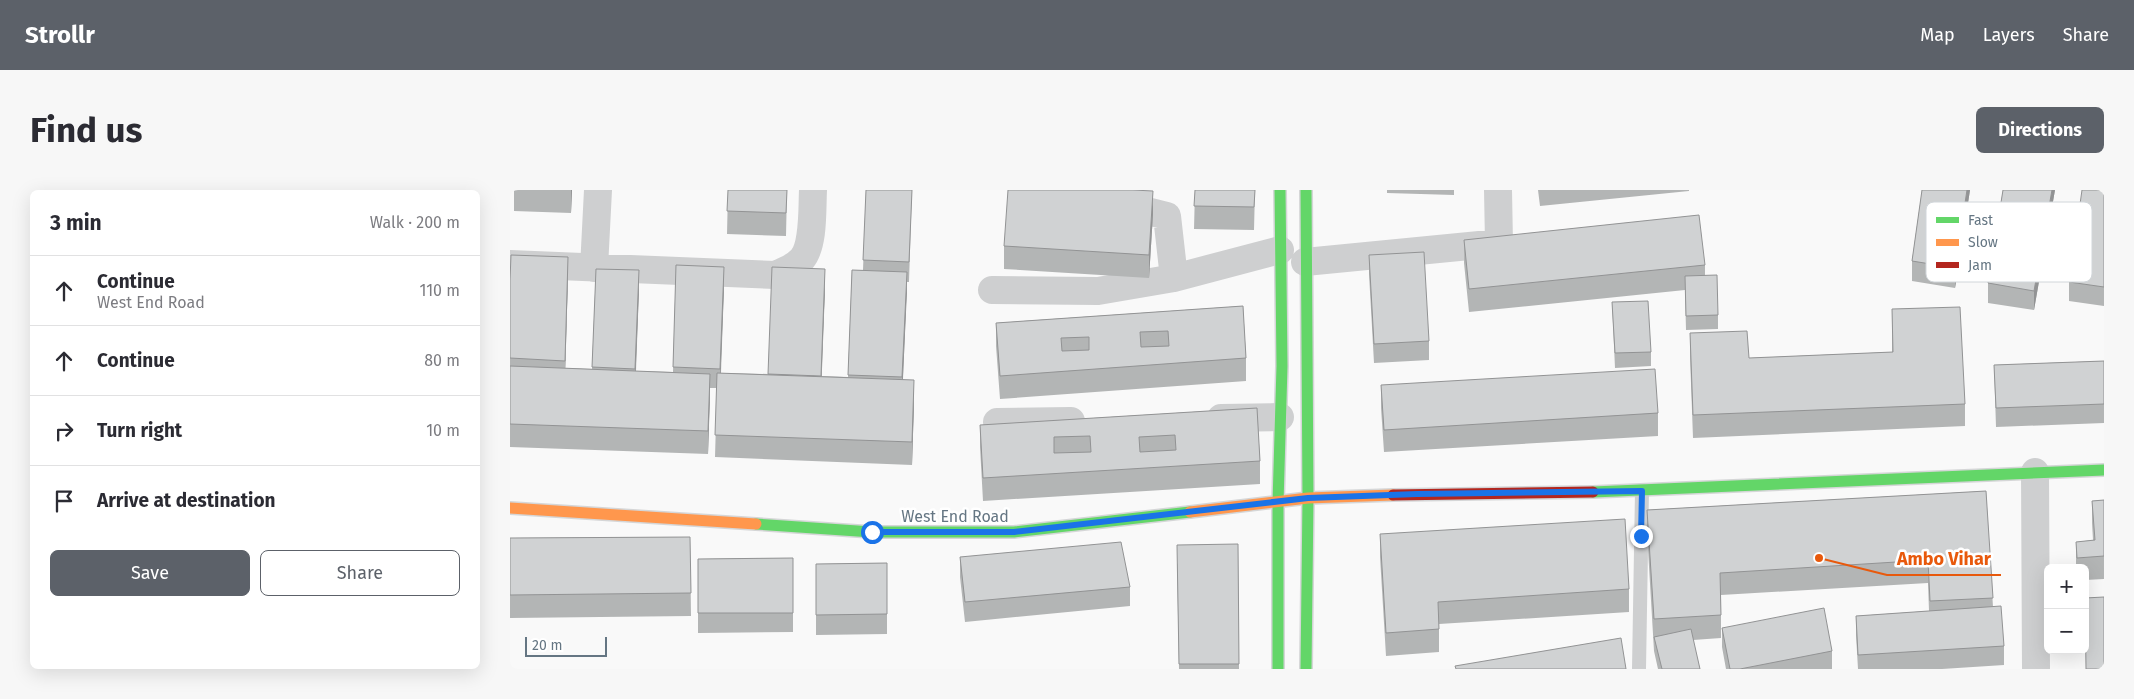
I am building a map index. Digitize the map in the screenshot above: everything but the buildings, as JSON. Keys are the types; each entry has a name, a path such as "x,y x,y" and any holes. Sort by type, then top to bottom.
{"street":[{"path":"594,268 598,190"},
{"path":"510,264 775,275 791,268 803,258 810,242 813,190"},
{"path":"1091,190 1091,197 1167,216 1174,278"},
{"path":"1278,669 1278,503 1282,366 1280,190"},
{"path":"1306,190 1308,498 1306,669"},
{"path":"1498,190 1499,243"},
{"path":"1305,262 1529,240"},
{"path":"992,290 1098,291 1174,278 1280,250"},
{"path":"1192,419 1280,417"},
{"path":"997,422 1095,420"},
{"name":"West End Road","path":"510,508 872,532 1014,532 1278,503 1308,498 1417,494 1642,491 2104,470"},
{"path":"2035,472 2036,669"}],"lane":[{"path":"1639,669 1642,491"}],"traffic: fast":[{"path":"1278,669 1278,503 1282,366 1280,190"},
{"path":"1306,190 1308,498 1306,669"},
{"path":"1593,492 2104,470"},
{"path":"756,524 872,532 1014,532 1190,512"}],"traffic: slow":[{"path":"1190,512 1308,498 1393,495"},
{"path":"510,508 756,524"}],"traffic: jam":[{"path":"1393,495 1593,492"}],"place":[{"name":"Ambo Vihar","path":"1819,558"}],"route":[{"path":"872,532 1014,532 1278,503 1308,498 1417,494 1642,491 1641,536"}]}
